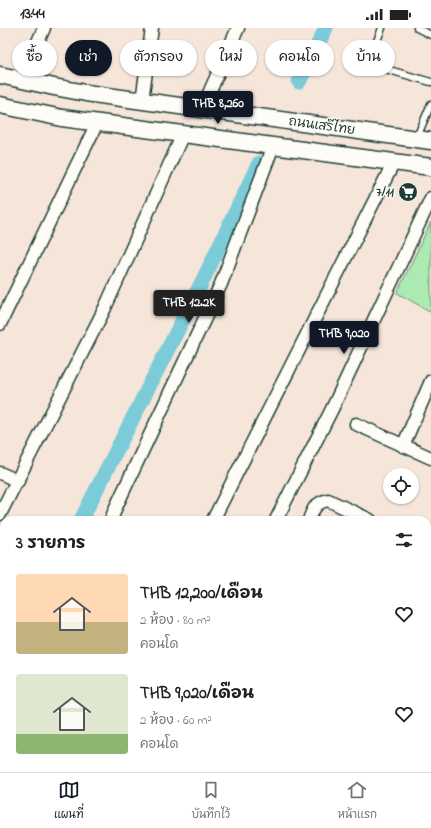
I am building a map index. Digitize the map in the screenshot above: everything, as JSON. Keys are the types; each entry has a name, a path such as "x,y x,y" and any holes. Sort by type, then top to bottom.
{"main road":[{"name":"ถนนเสรีไทย","path":"0,75 86,93 424,140"},
{"name":"ถนนเสรีไทย","path":"1,107 97,123 431,167"}],"street":[{"path":"21,80 44,28"},
{"path":"142,100 152,28"},
{"path":"202,109 238,28"},
{"path":"0,324 97,123"},
{"path":"0,514 105,308 183,134"},
{"path":"112,516 222,284 273,146"},
{"path":"215,516 394,162"},
{"path":"278,516 333,407 431,198"},
{"path":"403,446 431,381"},
{"path":"356,424 431,458"},
{"path":"0,473 18,481"},
{"path":"310,516 313,507 328,500 362,516"}],"lane":[{"path":"382,28 370,59 373,64 431,82"},
{"path":"417,28 431,35"},
{"path":"424,140 431,104"}],"green space":[{"path":"431,222 431,312 397,293"}],"waterway":[{"path":"299,82 326,28"},
{"path":"83,516 203,280 259,163"}],"place":[{"name":"7/11","path":"408,192"}]}
